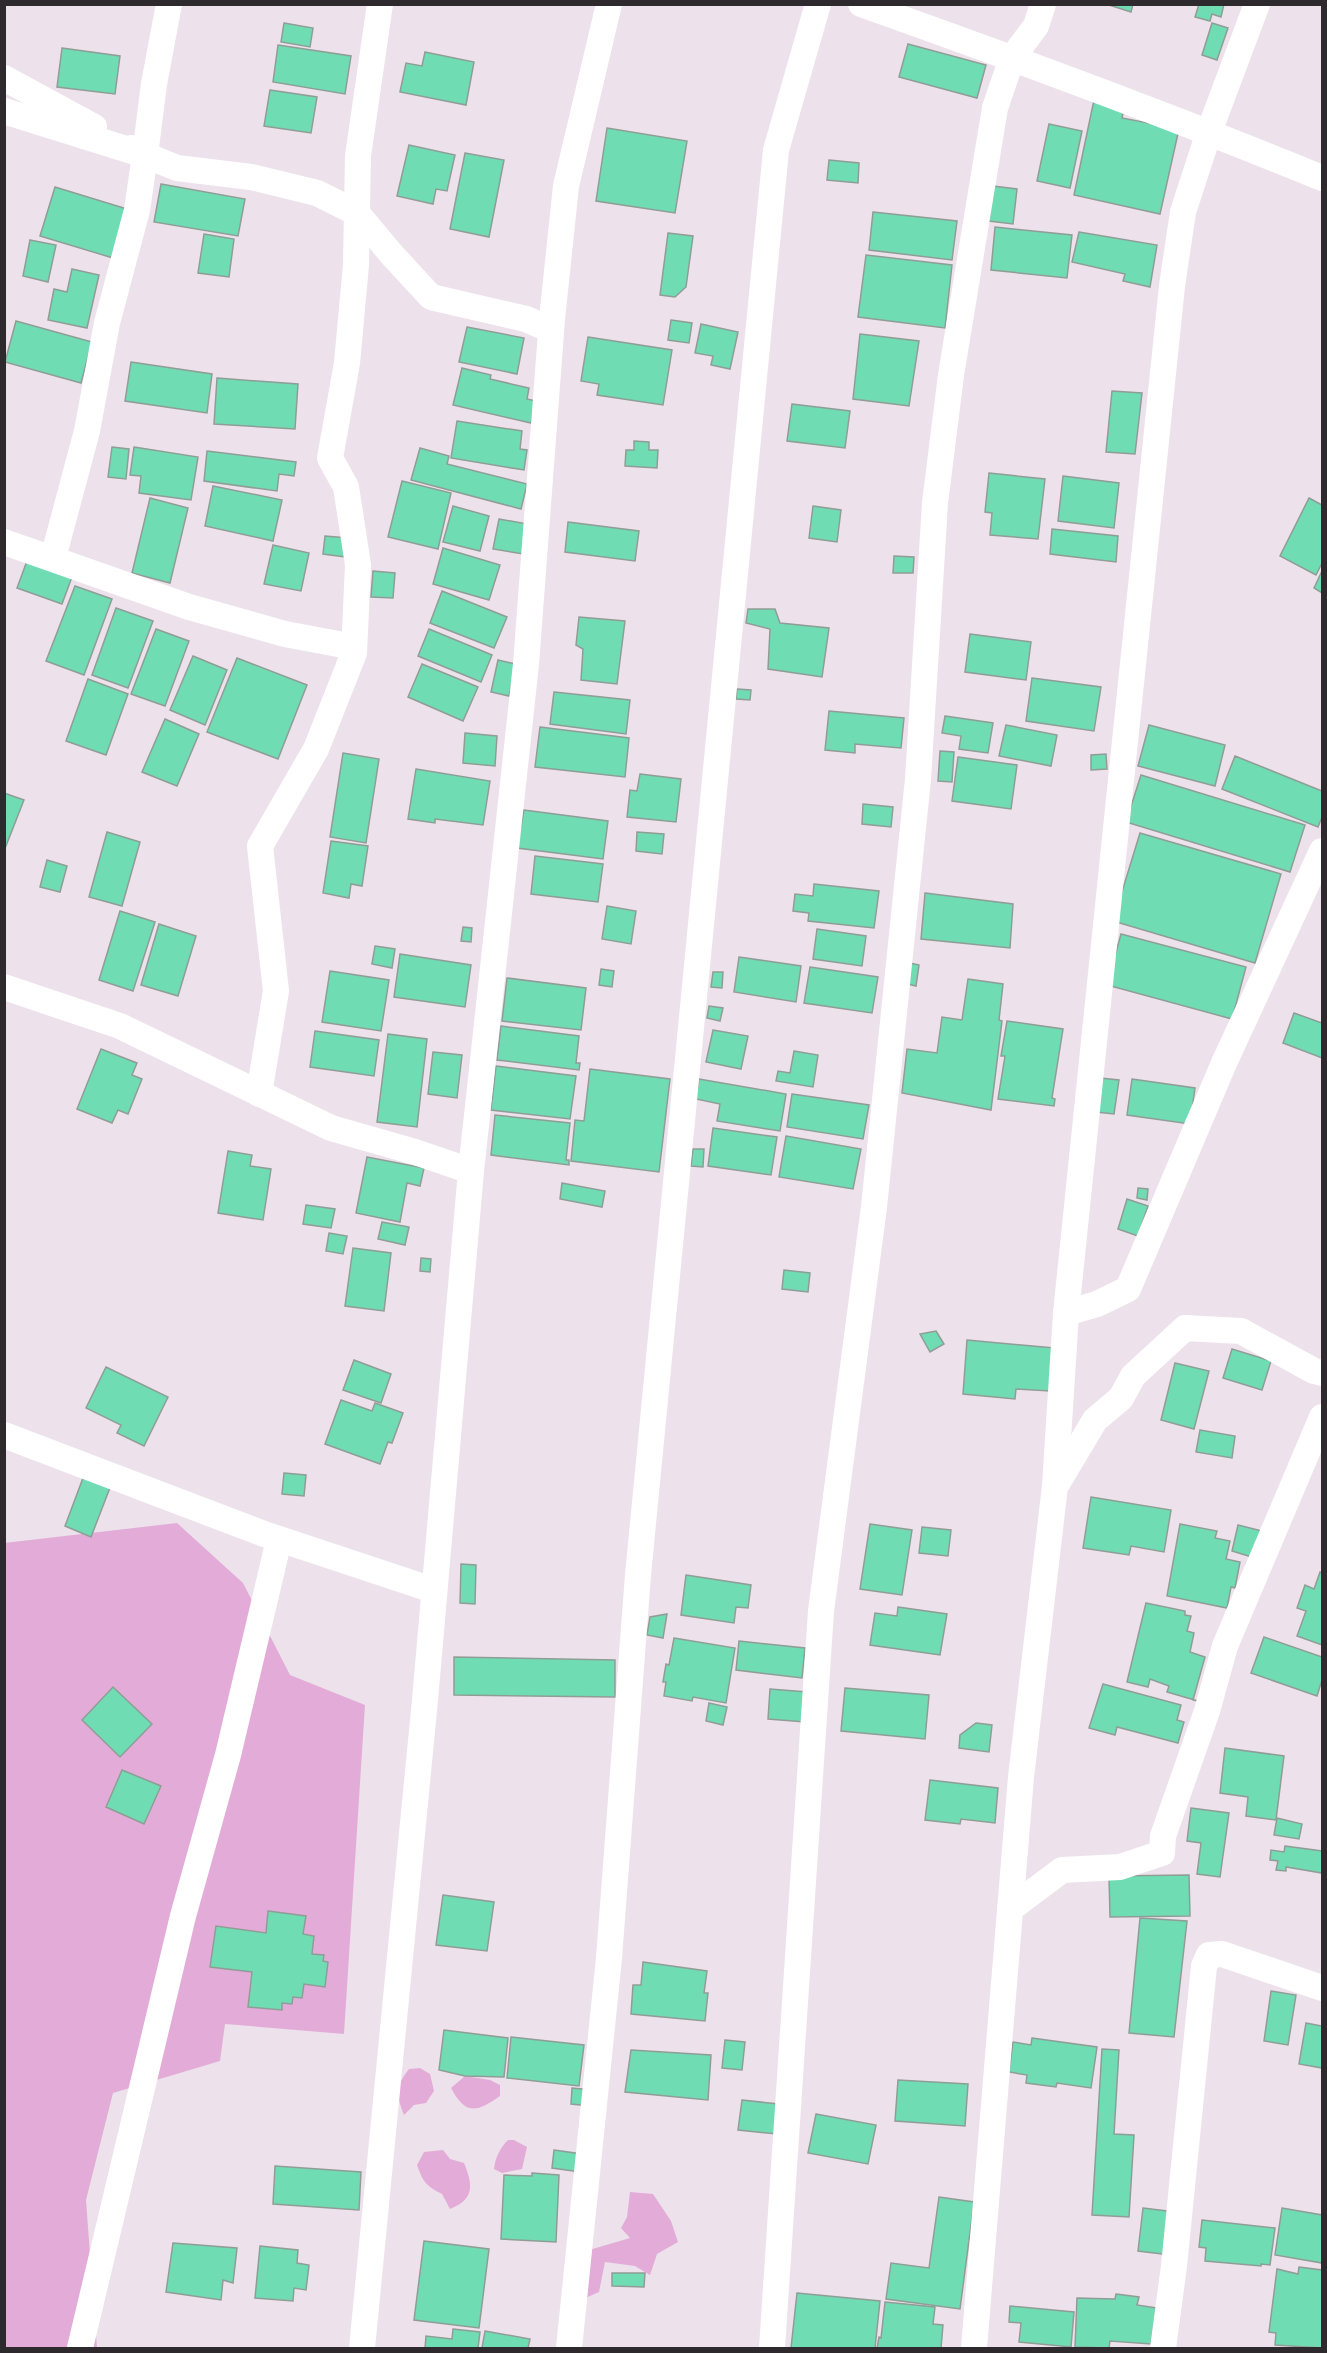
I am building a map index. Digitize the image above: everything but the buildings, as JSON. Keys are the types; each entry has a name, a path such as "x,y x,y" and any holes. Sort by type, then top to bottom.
{"street":[{"path":"53,558 87,431 107,323 137,210 154,84 169,4"},
{"path":"258,1094 276,992 260,846 316,749 354,653 358,565 346,487 330,459 347,363 356,265 358,156 380,4"},
{"path":"362,2349 425,1700 471,1171 526,664 551,330 566,186 609,4"},
{"path":"569,2349 609,1958 638,1575 776,150 818,4"},
{"path":"861,4 1209,132 1323,178"},
{"path":"772,2349 821,1611 874,1207 912,838 918,778 935,503 951,375 995,108 1012,58 1035,26 1043,4"},
{"path":"974,2349 1021,1777 1055,1486 1066,1313 1172,286 1183,212 1209,132 1257,4"},
{"path":"4,78 144,155"},
{"path":"4,111 144,155 177,168 251,177 317,193 357,213 431,297 526,319 551,330"},
{"path":"4,542 189,607 285,634 354,647"},
{"path":"1066,1313 1097,1304 1128,1289 1224,1063 1323,851"},
{"path":"4,987 120,1026 331,1128 471,1171"},
{"path":"1055,1486 1095,1420 1120,1398 1133,1376 1185,1328 1241,1331 1314,1371 1323,1373"},
{"path":"1010,1910 1062,1870 1120,1867 1162,1853 1163,1836 1207,1711 1225,1647 1323,1417"},
{"path":"4,1435 279,1540 433,1590"},
{"path":"80,2349 181,1927 228,1755 279,1540"},
{"path":"1163,2349 1174,2266 1204,1966 1209,1955 1222,1954 1323,1989"}],"shaded area":[{"path":"177,1523 243,1583 290,1675 365,1705 344,2034 225,2024 220,2061 113,2093 86,2200 97,2348 5,2348 4,1543"},
{"path":"420,2068 430,2074 434,2091 426,2103 414,2105 404,2115 398,2096 399,2086 409,2069"},
{"path":"465,2076 490,2080 500,2085 500,2096 478,2108 467,2107 456,2097 451,2088"},
{"path":"508,2140 514,2140 527,2147 522,2169 502,2173 494,2169 498,2153"},
{"path":"443,2150 450,2159 464,2163 470,2185 468,2196 464,2201 450,2209 442,2194 426,2183 417,2165 424,2152"},
{"path":"630,2192 653,2194 671,2221 678,2242 657,2254 650,2275 635,2266 605,2262 599,2292 574,2303 589,2250 630,2238 621,2228 627,2217"}]}
